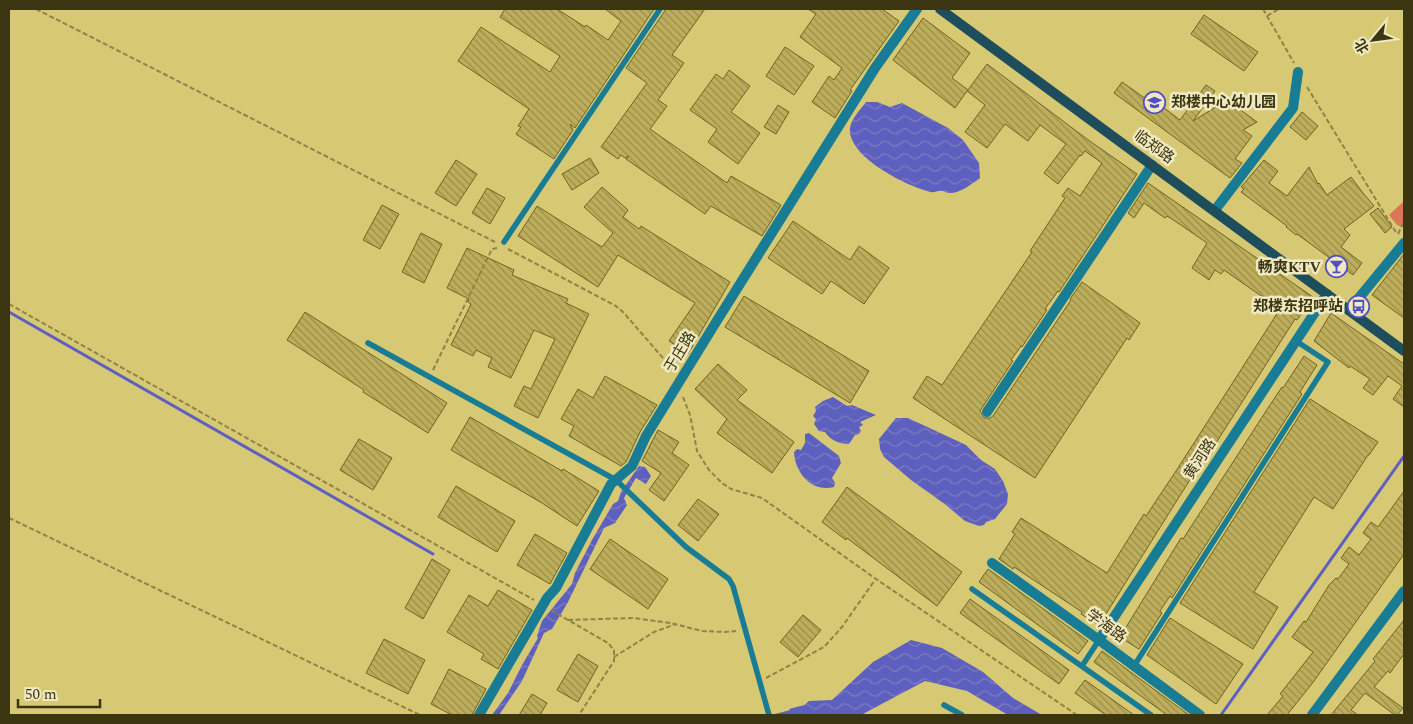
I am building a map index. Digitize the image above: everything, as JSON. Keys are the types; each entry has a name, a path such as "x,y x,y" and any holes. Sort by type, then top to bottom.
{"main road":[{"name":"临郑路","path":"940,9 1404,351"}],"street":[{"name":"于庄路","path":"480,715 543,606 556,588 611,484 632,466 646,436 679,382 875,68 917,9"},
{"path":"1215,210 1293,108 1298,72"},
{"path":"987,412 1152,165"},
{"path":"1349,310 1402,241"},
{"name":"黄河路","path":"1099,640 1327,294"},
{"name":"学海路","path":"992,563 1200,715"},
{"path":"1312,715 1404,592"}],"lane":[{"path":"503,244 660,9"},
{"path":"1134,666 1328,362 1296,341"},
{"path":"368,343 616,480 686,547 729,579 733,586 746,630 768,714"},
{"path":"972,589 1151,715"},
{"path":"1082,666 1099,640"},
{"path":"944,705 962,715"}],"path":[{"path":"36,9 503,244 616,306 624,312 679,382 690,415 697,452 709,470 722,483 731,489 762,498 876,579 1077,715"},
{"path":"1263,9 1298,72 1402,241"},
{"path":"1267,16 1279,9"},
{"path":"1402,241 1404,221"},
{"path":"430,376 492,249 503,244"},
{"path":"9,304 608,643 614,650 614,661 579,715"},
{"path":"9,518 420,715"},
{"path":"759,681 824,647 842,627 876,579"},
{"path":"568,620 633,618 676,624 713,632 746,630"},
{"path":"614,657 654,632 676,624"}],"shaded area":[{"path":"1404,201 1404,225 1402,227 1397,225 1389,215"}],"water":[{"path":"866,102 877,102 890,107 902,103 948,128 963,140 979,163 980,178 958,192 932,192 908,184 881,169 858,150 852,139 850,128 852,121"},
{"path":"833,397 847,406 852,405 876,415 860,422 863,425 859,427 861,431 855,435 849,444 832,439 825,432 819,431 814,424 816,419 813,416 816,411 815,407"},
{"path":"896,418 908,418 966,445 981,460 995,469 1003,481 1008,494 1007,504 995,519 979,526 965,521 884,457 880,449 879,439"},
{"path":"809,433 839,456 841,463 832,478 835,483 834,487 819,487 806,480 801,474 794,452 797,449 801,450 805,443 805,434"},
{"path":"639,466 645,467 651,476 646,484 636,478 624,498 627,505 615,523 604,528 568,602 552,629 544,633 522,681 499,715 492,715 508,693 538,638 542,621 572,584 575,573 592,540 613,504 618,501 621,492"},
{"path":"911,640 942,648 983,672 1013,698 1042,715 1008,715 967,691 925,681 861,715 771,715 802,707 809,701 832,700 873,662"}],"building":[{"path":"505,9 557,9 608,40 621,21 605,9 654,9 575,128 570,124 573,130 554,159 516,134 521,127 518,126 529,109 458,61 481,27 550,72 560,56 500,17"},
{"path":"666,9 705,9 672,55 684,63 658,100 667,106 650,129 727,183 731,176 781,205 762,236 711,206 705,214 626,159 629,156 625,158 621,155 618,159 601,147 647,83 626,68"},
{"path":"808,9 882,9 899,21 850,90 852,91 835,118 812,102 829,76 834,80 842,68 800,37 816,14"},
{"path":"1204,15 1258,52 1244,71 1191,34"},
{"path":"923,18 970,53 952,78 968,90 987,64 1137,174 1059,292 1045,309 1047,310 1022,347 1011,360 1013,361 980,411 984,418 993,416 1082,282 1140,323 1129,340 1127,338 1035,478 913,398 927,376 942,385 1032,252 1030,251 1065,198 1062,196 1068,188 1080,196 1102,163 1085,151 1058,184 1044,173 1066,144 1040,125 1028,141 1005,124 987,148 965,132 985,105 967,91 955,108 893,60"},
{"path":"785,47 814,66 794,95 766,76"},
{"path":"729,70 750,86 731,112 760,133 738,164 708,142 717,129 690,110 716,74 723,79"},
{"path":"1122,82 1146,99 1148,96 1180,120 1206,85 1215,91 1193,121 1227,100 1257,122 1243,130 1252,136 1235,159 1242,163 1230,178 1114,93"},
{"path":"778,105 789,112 776,134 764,127"},
{"path":"1302,112 1318,126 1306,140 1290,127"},
{"path":"590,158 599,173 572,190 562,174"},
{"path":"456,160 477,174 456,206 435,193"},
{"path":"1264,160 1278,171 1269,183 1287,196 1309,167 1318,184 1327,195 1351,177 1374,206 1344,229 1350,235 1341,247 1362,263 1353,275 1296,235 1287,226 1241,192 1244,189 1241,187"},
{"path":"1148,183 1313,297 1297,320 1295,319 1193,479 1191,478 1099,625 1014,567 1013,569 999,559 1015,534 1012,532 1021,518 1107,573 1144,514 1146,516 1176,471 1280,309 1224,270 1221,274 1215,270 1209,280 1192,268 1207,243 1167,216 1165,218 1144,203 1134,218 1128,213"},
{"path":"602,187 628,210 623,217 639,229 641,226 730,282 688,354 669,341 695,303 618,255 598,287 518,236 537,206 602,247 613,233 584,207"},
{"path":"487,188 505,198 490,224 472,213"},
{"path":"382,205 399,214 380,249 363,240"},
{"path":"1378,208 1392,227 1385,233 1370,214"},
{"path":"793,221 850,260 859,246 889,268 864,304 831,281 822,294 768,258"},
{"path":"421,233 442,244 424,283 402,272"},
{"path":"467,248 514,270 512,275 568,299 566,303 589,314 538,418 514,406 524,386 531,389 555,339 534,330 511,378 488,367 492,358 476,350 473,356 451,345 471,304 468,302 469,299 447,288"},
{"path":"1404,254 1404,318 1372,295"},
{"path":"744,296 869,371 850,403 725,327"},
{"path":"305,312 447,403 428,433 363,392 364,390 287,340"},
{"path":"1331,313 1404,364 1404,407 1393,399 1402,386 1388,376 1373,395 1363,388 1370,379 1350,366 1349,368 1314,341"},
{"path":"1304,356 1317,365 1300,392 1302,394 1172,598 1170,596 1160,611 1162,613 1139,649 1137,648 1120,637 1181,538 1183,539"},
{"path":"718,364 747,390 737,400 794,442 772,473 717,433 727,419 695,389"},
{"path":"605,376 657,405 640,432 626,462 621,466 569,436 574,426 561,419 578,389 593,398"},
{"path":"1310,399 1378,442 1333,509 1314,497 1254,592 1278,607 1253,649 1180,603"},
{"path":"470,417 599,491 577,526 542,503 451,450"},
{"path":"658,430 679,442 672,453 689,465 664,501 649,490 661,473 642,461"},
{"path":"359,439 392,458 373,490 340,470"},
{"path":"456,486 515,521 497,552 438,517"},
{"path":"847,487 962,572 937,606 847,538 846,540 822,522"},
{"path":"1404,491 1404,554 1314,681 1287,715 1267,715 1283,696 1280,694 1313,652 1292,637 1304,621 1306,622 1329,585 1336,578 1338,579 1349,564 1341,558 1349,547 1359,555 1371,539 1363,533 1371,522 1378,527"},
{"path":"698,499 719,514 698,541 678,525"},
{"path":"535,534 567,553 550,584 517,565"},
{"path":"610,539 668,579 648,609 590,569"},
{"path":"432,559 450,570 423,619 405,608"},
{"path":"988,569 1088,641 1078,654 979,582"},
{"path":"498,590 532,610 498,669 481,659 484,654 447,632 469,595 488,606"},
{"path":"970,599 1069,670 1059,684 960,613"},
{"path":"803,615 821,630 798,657 780,642"},
{"path":"1170,618 1243,664 1216,704 1147,655"},
{"path":"1404,620 1404,654 1390,673 1388,671 1374,687 1403,708 1395,715 1365,693 1351,710 1358,715 1331,715 1375,661 1373,659"},
{"path":"384,639 425,660 408,694 366,673"},
{"path":"1102,651 1189,715 1167,715 1094,662"},
{"path":"578,654 598,666 578,702 557,690"},
{"path":"449,669 486,689 472,715 452,715 431,704"},
{"path":"1085,680 1134,715 1106,715 1075,693"},
{"path":"532,694 547,703 540,715 519,715"}],"waterway":[{"path":"9,312 433,554"},
{"path":"1221,715 1404,456"},
{"path":"791,710 803,707"}],"place":[{"name":"郑楼中心幼儿园","path":"1155,102"},
{"name":"畅爽KTV","path":"1337,267"},
{"name":"郑楼东招呼站","path":"1359,306"}]}
